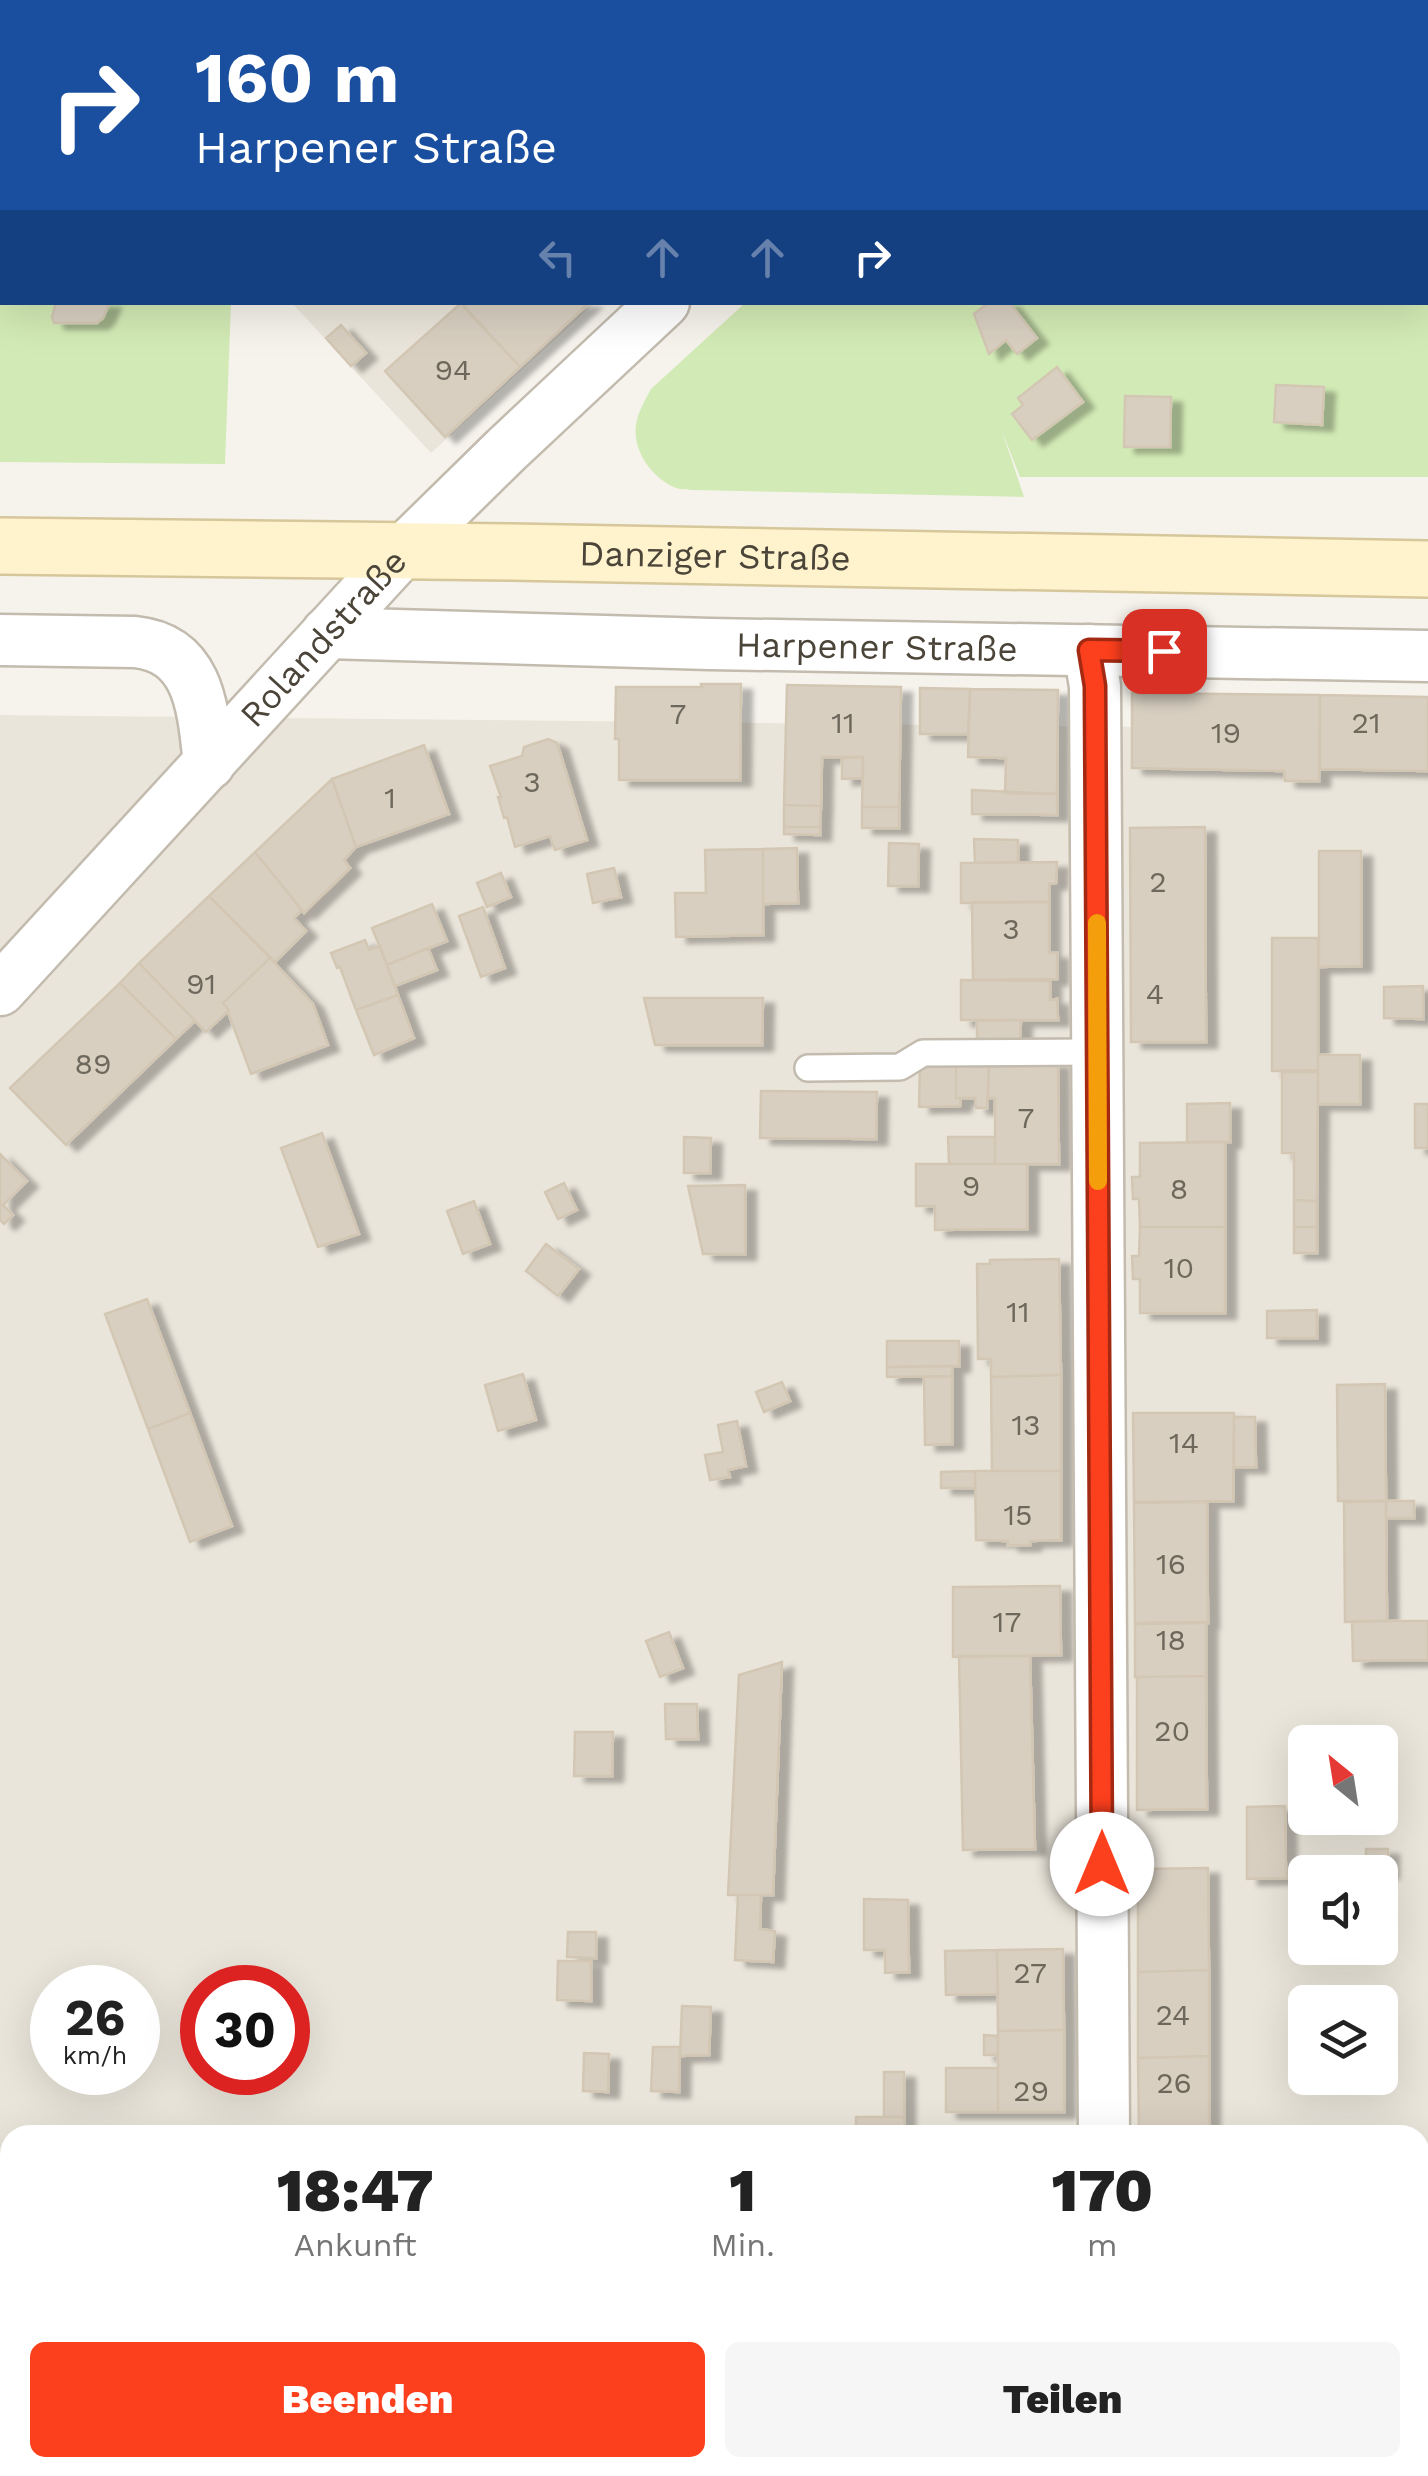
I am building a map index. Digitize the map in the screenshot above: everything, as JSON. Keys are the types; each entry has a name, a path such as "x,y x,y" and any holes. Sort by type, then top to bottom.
{"main road":[{"name":"Danziger Straße","path":"0,546 1428,569"}],"street":[{"name":"Rolandstraße","path":"0,990 404,550 661,305"},
{"name":"Harpener Straße","path":"327,633 1428,656"},
{"path":"0,640 135,642 168,652 186,667 195,686 209,764"},
{"path":"1089,650 1095,686 1104,2125"}],"lane":[{"path":"808,1068 900,1067 923,1053 1098,1052"}],"shaded area":[{"path":"294,305 593,305 431,453"},
{"path":"0,715 1428,730 1428,2125 0,2125"}],"green space":[{"path":"0,305 231,305 225,464 0,462"},
{"path":"743,305 1428,305 1428,477 1020,477 1002,431 1024,497 692,490 676,488 652,471 637,445 638,415 651,389"}],"building":[{"path":"55,305 109,305 97,323 54,323"},
{"path":"459,305 520,367 445,437 385,371"},
{"path":"466,305 587,305 520,367"},
{"path":"985,305 1011,305 1037,338 1017,354 1006,340 989,354 974,314"},
{"path":"341,325 366,353 351,366 326,338"},
{"path":"1057,367 1083,402 1032,440 1012,414 1023,405 1018,398"},
{"path":"1276,385 1324,387 1322,425 1274,422"},
{"path":"1125,396 1171,397 1170,447 1124,447"},
{"path":"701,684 741,684 740,780 619,780 616,687 702,687"},
{"path":"787,685 901,687 899,807 862,807 863,757 822,757 821,806 784,805"},
{"path":"920,688 970,689 968,734 920,734"},
{"path":"970,689 1058,690 1057,794 1005,793 1006,758 968,757"},
{"path":"1132,693 1320,695 1319,781 1285,781 1284,771 1132,768"},
{"path":"1320,695 1428,697 1428,771 1320,769"},
{"path":"548,739 557,743 587,840 555,850 550,836 515,847 490,766 522,756 524,747"},
{"path":"424,745 449,814 356,847 332,779"},
{"path":"863,757 863,778 842,779 842,758"},
{"path":"332,779 356,847 344,860 350,868 304,913 255,852"},
{"path":"972,790 1057,794 1057,815 972,814"},
{"path":"784,805 821,806 820,827 784,827"},
{"path":"862,807 899,807 899,828 862,828"},
{"path":"784,827 820,827 820,835 784,834"},
{"path":"1205,827 1206,1042 1131,1042 1130,828"},
{"path":"974,839 1018,840 1018,862 975,863"},
{"path":"889,843 919,844 918,886 888,886"},
{"path":"797,848 798,903 763,904 763,849"},
{"path":"763,849 763,935 676,937 675,893 706,893 705,850"},
{"path":"1319,851 1361,851 1361,966 1319,967"},
{"path":"255,852 302,910 294,918 306,931 275,962 209,896"},
{"path":"1057,862 1056,883 1049,884 1049,902 961,903 961,863"},
{"path":"614,868 621,897 593,903 587,874"},
{"path":"501,873 511,897 487,907 477,883"},
{"path":"209,896 270,958 223,1003 229,1010 206,1032 139,963"},
{"path":"972,902 1049,902 1049,953 1057,953 1057,979 973,980"},
{"path":"432,904 447,941 387,965 372,928"},
{"path":"483,907 505,968 481,977 459,916"},
{"path":"1272,938 1318,938 1318,1070 1272,1071"},
{"path":"365,940 369,950 380,946 398,995 356,1010 331,953"},
{"path":"428,948 437,970 395,986 387,965"},
{"path":"270,958 313,1004 328,1045 251,1074 229,1010 223,1003"},
{"path":"139,963 195,1021 176,1039 120,983"},
{"path":"961,980 1050,981 1050,1000 1057,999 1058,1020 961,1020"},
{"path":"120,983 176,1039 66,1145 10,1088"},
{"path":"1423,986 1423,1019 1384,1018 1384,987"},
{"path":"398,995 414,1038 374,1055 356,1010"},
{"path":"644,998 763,998 762,1045 655,1045"},
{"path":"1021,1020 1020,1042 977,1043 977,1021"},
{"path":"1318,1055 1360,1055 1360,1104 1318,1104"},
{"path":"1058,1062 1059,1164 995,1164 995,1098 988,1098 989,1063"},
{"path":"989,1063 987,1108 976,1108 975,1098 956,1098 956,1064"},
{"path":"920,1064 956,1064 956,1098 961,1098 960,1106 919,1107"},
{"path":"1282,1072 1318,1072 1317,1201 1294,1200 1294,1153 1282,1153"},
{"path":"761,1091 877,1092 876,1139 760,1138"},
{"path":"1230,1103 1230,1142 1187,1142 1187,1104"},
{"path":"1415,1104 1428,1104 1428,1148 1415,1148"},
{"path":"322,1133 359,1234 318,1247 281,1148"},
{"path":"684,1137 711,1138 710,1173 684,1173"},
{"path":"948,1137 995,1137 995,1164 949,1164"},
{"path":"1225,1142 1225,1227 1140,1227 1139,1199 1133,1199 1132,1177 1140,1177 1140,1143"},
{"path":"0,1154 27,1181 3,1205 13,1215 4,1224 0,1220"},
{"path":"916,1164 1027,1164 1027,1229 935,1230 935,1206 916,1206"},
{"path":"564,1183 577,1210 558,1219 545,1192"},
{"path":"745,1185 745,1254 703,1254 688,1186"},
{"path":"1294,1200 1317,1201 1317,1227 1294,1227"},
{"path":"474,1201 490,1244 463,1254 447,1211"},
{"path":"1140,1227 1225,1227 1225,1313 1140,1313 1140,1279 1133,1279 1132,1256 1139,1256"},
{"path":"1294,1227 1317,1227 1317,1253 1294,1253"},
{"path":"546,1244 579,1269 558,1296 526,1271"},
{"path":"1059,1259 1061,1375 991,1377 991,1359 978,1359 977,1264 990,1264 990,1260"},
{"path":"147,1299 190,1413 148,1429 105,1314"},
{"path":"1317,1310 1317,1338 1267,1338 1267,1311"},
{"path":"887,1341 959,1341 959,1366 887,1367"},
{"path":"952,1366 952,1376 887,1377 887,1367"},
{"path":"523,1374 536,1420 498,1431 485,1385"},
{"path":"1061,1375 1061,1471 992,1471 991,1377"},
{"path":"952,1376 952,1444 925,1445 924,1377"},
{"path":"782,1382 790,1401 764,1412 756,1392"},
{"path":"1385,1384 1386,1501 1338,1501 1337,1385"},
{"path":"190,1413 232,1526 190,1542 148,1429"},
{"path":"1133,1413 1234,1413 1233,1501 1134,1502"},
{"path":"1234,1417 1255,1417 1256,1467 1234,1467"},
{"path":"737,1421 746,1466 728,1470 730,1477 710,1480 705,1455 723,1452 718,1425"},
{"path":"975,1471 975,1488 941,1488 941,1472"},
{"path":"975,1471 1061,1471 1061,1540 1008,1545 1008,1541 976,1540"},
{"path":"1386,1501 1414,1501 1414,1518 1386,1518"},
{"path":"1386,1501 1387,1621 1345,1622 1344,1502"},
{"path":"1207,1502 1208,1623 1135,1624 1134,1503"},
{"path":"1060,1586 1061,1655 953,1657 953,1587"},
{"path":"1352,1621 1428,1621 1428,1660 1353,1661"},
{"path":"1206,1622 1206,1676 1135,1677 1135,1623"},
{"path":"669,1632 683,1668 660,1677 646,1641"},
{"path":"959,1656 1030,1656 1035,1849 963,1850"},
{"path":"782,1662 773,1895 728,1895 739,1675"},
{"path":"1206,1676 1207,1809 1137,1810 1137,1677"},
{"path":"665,1704 697,1704 698,1739 666,1739"},
{"path":"575,1732 613,1732 612,1776 574,1776"},
{"path":"1285,1806 1286,1878 1247,1879 1247,1807"},
{"path":"1366,1849 1388,1849 1388,1855 1366,1855"},
{"path":"1208,1868 1209,1970 1138,1972 1138,1869"},
{"path":"738,1895 761,1895 760,1929 775,1931 773,1962 735,1960"},
{"path":"864,1899 908,1900 909,1972 885,1973 885,1950 864,1950"},
{"path":"568,1932 596,1932 596,1958 567,1957"},
{"path":"1063,1949 1064,2030 998,2031 997,1950"},
{"path":"997,1950 998,1994 946,1995 945,1951"},
{"path":"558,1961 591,1961 591,2001 557,2000"},
{"path":"1209,1970 1209,2056 1138,2058 1138,1972"},
{"path":"682,2006 711,2007 709,2055 680,2056"},
{"path":"1064,2030 1064,2112 998,2112 998,2031"},
{"path":"984,2035 998,2036 998,2055 984,2055"},
{"path":"653,2047 680,2047 679,2092 651,2091"},
{"path":"584,2053 609,2054 608,2092 583,2091"},
{"path":"1209,2056 1209,2125 1139,2125 1138,2058"},
{"path":"946,2068 998,2068 998,2112 946,2112"},
{"path":"884,2072 904,2072 904,2117 884,2117"},
{"path":"856,2117 904,2117 904,2125 856,2125"}],"slow traffic":[{"path":"1097,923 1098,1181"}],"route":[{"path":"1102,1864 1095,686 1089,650 1164,651"}]}
